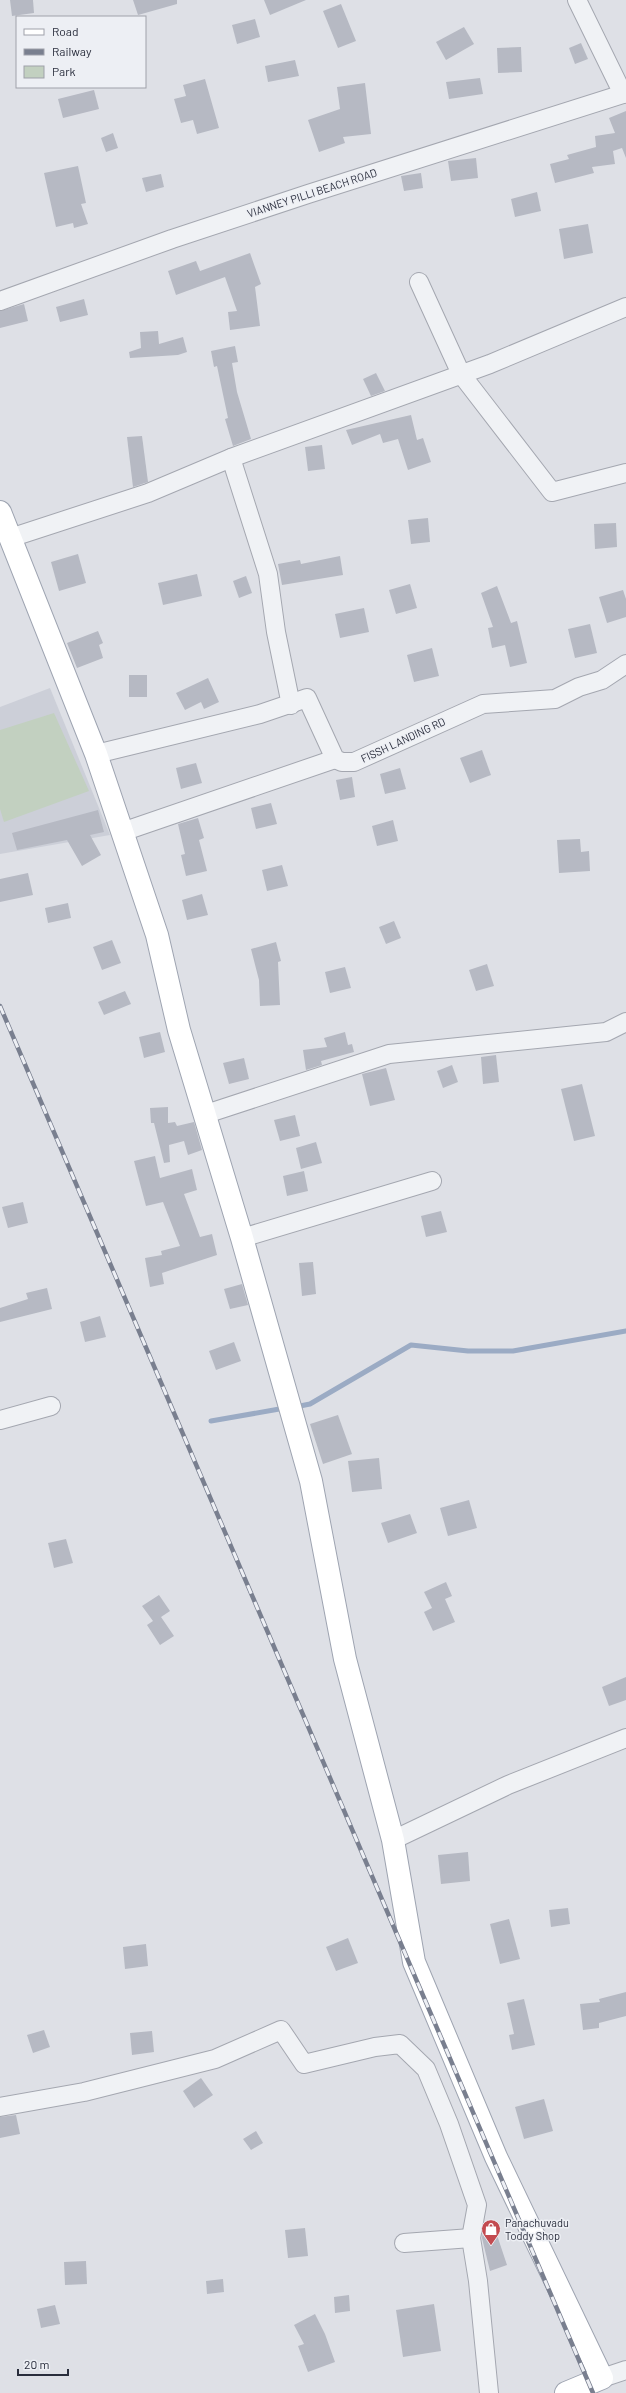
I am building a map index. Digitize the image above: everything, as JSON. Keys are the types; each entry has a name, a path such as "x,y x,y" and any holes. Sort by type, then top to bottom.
{"main road":[{"path":"0,512 96,754 157,935 179,1030 206,1114 311,1481 345,1658 393,1840 414,1962 496,2157 602,2378 566,2393"}],"street":[{"path":"577,0 625,94"},
{"name":"VIANNEY PILLI BEACH ROAD","path":"0,301 172,239 308,194 625,94"},
{"path":"420,282 461,374 552,492 626,473"},
{"path":"10,538 148,493 231,458 461,374 626,307"},
{"path":"231,458 268,574 276,632 291,705"},
{"name":"FISSH LANDING RD","path":"335,759 348,763 360,761 483,704 555,699 579,687 602,680 626,664"},
{"path":"96,754 291,705 307,698 335,759 122,832"},
{"path":"206,1114 389,1054 606,1032 626,1022"},
{"path":"242,1238 432,1181"},
{"path":"0,1420 51,1406"},
{"path":"393,1840 508,1785 626,1738"},
{"path":"0,2107 84,2092 215,2059 281,2030 304,2064 375,2047 400,2044 426,2069 449,2124 477,2205 472,2238 478,2281 489,2393"},
{"path":"404,2243 472,2238"},
{"path":"602,2378 626,2370"}],"shaded area":[{"path":"50,688 110,835 0,854 0,707"}],"green space":[{"path":"54,713 89,791 4,822 0,809 0,730"}],"building":[{"path":"10,0 33,0 34,13 12,16"},
{"path":"133,0 177,0 177,4 138,15"},
{"path":"264,0 306,0 270,15"},
{"path":"341,4 356,41 338,48 323,11"},
{"path":"255,19 260,37 237,44 232,25"},
{"path":"464,27 474,44 446,60 436,42"},
{"path":"581,43 588,59 575,64 569,48"},
{"path":"521,47 522,72 498,73 497,48"},
{"path":"295,60 299,76 268,82 265,66"},
{"path":"480,78 483,94 449,99 446,82"},
{"path":"205,79 219,128 197,134 193,120 181,123 174,99 186,96 183,85"},
{"path":"365,83 371,134 343,137 345,143 319,152 308,120 340,109 337,87"},
{"path":"94,90 99,109 63,118 58,99"},
{"path":"626,111 626,158 622,148 613,151 615,164 592,167 594,173 555,183 550,164 569,159 567,155 596,147 595,136 615,133 609,118"},
{"path":"113,133 118,148 106,152 101,138"},
{"path":"476,158 478,178 451,181 448,161"},
{"path":"78,166 86,203 81,204 88,224 74,228 73,223 56,227 44,173"},
{"path":"421,173 423,188 404,191 401,176"},
{"path":"161,174 164,187 146,192 142,178"},
{"path":"537,192 541,211 515,217 511,199"},
{"path":"588,224 593,253 564,259 559,229"},
{"path":"250,253 261,284 255,287 260,326 230,330 228,312 237,311 225,277 176,295 168,271 196,261 200,271"},
{"path":"84,299 88,315 60,322 56,307"},
{"path":"24,304 28,321 0,328 0,311"},
{"path":"158,331 159,344 183,337 187,352 178,355 130,358 129,352 141,348 140,332"},
{"path":"235,346 238,362 232,363 237,392 251,439 233,446 225,419 228,418 217,366 214,367 211,351"},
{"path":"376,373 385,391 371,396 363,379"},
{"path":"411,415 417,440 423,438 431,462 408,470 398,439 383,443 380,434 352,445 346,430"},
{"path":"142,436 148,482 133,487 127,437"},
{"path":"322,445 325,469 308,471 305,447"},
{"path":"428,518 430,542 411,544 408,520"},
{"path":"616,523 617,547 595,549 594,524"},
{"path":"78,554 86,583 59,591 51,562"},
{"path":"340,556 343,575 282,585 278,564 300,560 301,564"},
{"path":"197,574 202,596 163,605 158,583"},
{"path":"246,576 252,593 239,598 233,581"},
{"path":"410,584 417,608 396,614 389,590"},
{"path":"497,586 511,623 517,621 527,663 510,667 505,645 492,648 488,628 493,627 481,593"},
{"path":"623,590 626,599 626,617 607,623 599,597"},
{"path":"364,608 369,632 340,638 335,614"},
{"path":"590,624 597,653 575,658 568,629"},
{"path":"98,631 103,643 99,645 103,658 77,668 67,643"},
{"path":"432,648 439,676 414,682 407,655"},
{"path":"129,675 147,675 147,697 129,697"},
{"path":"208,678 219,702 204,709 201,702 185,710 176,693"},
{"path":"482,750 491,775 470,783 460,758"},
{"path":"196,763 202,783 181,789 176,768"},
{"path":"400,768 406,789 385,794 380,774"},
{"path":"352,777 355,797 340,800 336,780"},
{"path":"271,803 277,824 256,829 251,808"},
{"path":"98,810 104,832 90,835 101,855 82,866 67,840 17,850 12,833"},
{"path":"198,818 204,838 199,840 207,871 186,876 181,855 185,854 178,824"},
{"path":"393,820 398,841 377,846 372,826"},
{"path":"580,839 581,852 589,851 590,871 559,873 557,840"},
{"path":"282,865 288,886 267,891 262,870"},
{"path":"28,873 33,895 0,902 0,879"},
{"path":"202,894 208,915 187,920 182,900"},
{"path":"68,903 71,918 48,923 45,908"},
{"path":"394,921 401,938 386,944 379,927"},
{"path":"112,940 121,963 102,970 93,947"},
{"path":"276,942 281,961 278,962 280,1005 260,1006 259,980 251,949"},
{"path":"487,964 494,986 476,991 469,970"},
{"path":"345,967 351,988 330,993 325,972"},
{"path":"125,991 131,1004 104,1015 98,1002"},
{"path":"160,1032 165,1052 144,1058 139,1037"},
{"path":"345,1032 348,1045 352,1044 354,1052 321,1061 322,1065 306,1070 303,1050 327,1047 324,1038"},
{"path":"496,1055 499,1082 483,1084 481,1057"},
{"path":"244,1058 249,1079 229,1084 223,1063"},
{"path":"452,1065 458,1082 443,1088 437,1071"},
{"path":"386,1068 395,1100 370,1106 362,1074"},
{"path":"582,1084 595,1136 574,1141 561,1089"},
{"path":"168,1107 168,1123 175,1122 177,1126 194,1122 202,1150 188,1155 184,1141 169,1145 170,1162 164,1163 154,1123 151,1123 150,1108"},
{"path":"295,1115 300,1136 280,1141 274,1120"},
{"path":"316,1142 322,1163 301,1169 296,1148"},
{"path":"155,1156 160,1178 192,1169 197,1190 184,1194 200,1237 212,1234 217,1255 162,1273 164,1284 150,1287 145,1258 162,1255 161,1251 180,1246 163,1202 146,1206 134,1161"},
{"path":"304,1171 308,1191 287,1196 283,1176"},
{"path":"23,1202 28,1223 8,1228 2,1207"},
{"path":"441,1211 447,1232 426,1237 421,1216"},
{"path":"313,1262 316,1294 302,1296 299,1263"},
{"path":"242,1284 248,1305 230,1309 224,1289"},
{"path":"47,1288 52,1309 0,1322 0,1308 28,1299 26,1293"},
{"path":"100,1316 106,1337 85,1342 80,1322"},
{"path":"234,1342 241,1361 216,1370 209,1351"},
{"path":"338,1415 352,1454 323,1464 310,1424"},
{"path":"379,1458 382,1489 352,1492 348,1461"},
{"path":"469,1500 477,1528 448,1536 440,1508"},
{"path":"410,1514 417,1533 388,1543 381,1523"},
{"path":"66,1539 73,1563 54,1568 48,1543"},
{"path":"446,1582 452,1596 445,1599 455,1622 433,1631 424,1612 432,1608 424,1592"},
{"path":"159,1595 170,1611 161,1617 174,1636 160,1645 147,1625 153,1621 142,1606"},
{"path":"626,1677 626,1700 609,1706 602,1687"},
{"path":"468,1852 470,1881 441,1884 438,1855"},
{"path":"568,1908 570,1924 551,1927 549,1910"},
{"path":"509,1919 520,1959 500,1964 490,1924"},
{"path":"348,1938 358,1963 336,1971 326,1947"},
{"path":"146,1944 148,1966 125,1969 123,1947"},
{"path":"626,1992 626,2016 599,2023 599,2028 583,2030 580,2004 600,2002 599,1999"},
{"path":"524,1999 535,2045 512,2050 509,2035 514,2034 507,2003"},
{"path":"44,2030 50,2047 33,2053 27,2035"},
{"path":"152,2031 154,2052 132,2055 130,2033"},
{"path":"201,2078 213,2095 194,2108 183,2091"},
{"path":"544,2099 553,2131 524,2139 515,2107"},
{"path":"16,2115 20,2134 0,2138 0,2117"},
{"path":"256,2131 263,2143 251,2150 243,2139"},
{"name":"Panachuvadu Toddy Shop","path":"492,2220 507,2265 490,2271 482,2238 484,2223"},
{"path":"305,2228 308,2256 288,2258 285,2230"},
{"path":"86,2261 87,2284 65,2285 64,2262"},
{"path":"223,2279 224,2292 207,2294 206,2281"},
{"path":"349,2295 350,2311 335,2313 334,2297"},
{"path":"434,2304 441,2351 403,2357 396,2310"},
{"path":"55,2305 60,2324 41,2328 37,2309"},
{"path":"315,2314 325,2334 335,2362 308,2372 298,2346 304,2344 294,2325"}],"waterway":[{"path":"295,1407 310,1404 411,1345 468,1351 513,1351 626,1331"},
{"path":"211,1421 285,1408"}],"railway":[{"path":"0,1006 593,2393"}],"place":[{"name":"Panachuvadu Toddy Shop","path":"491,2246"}]}
